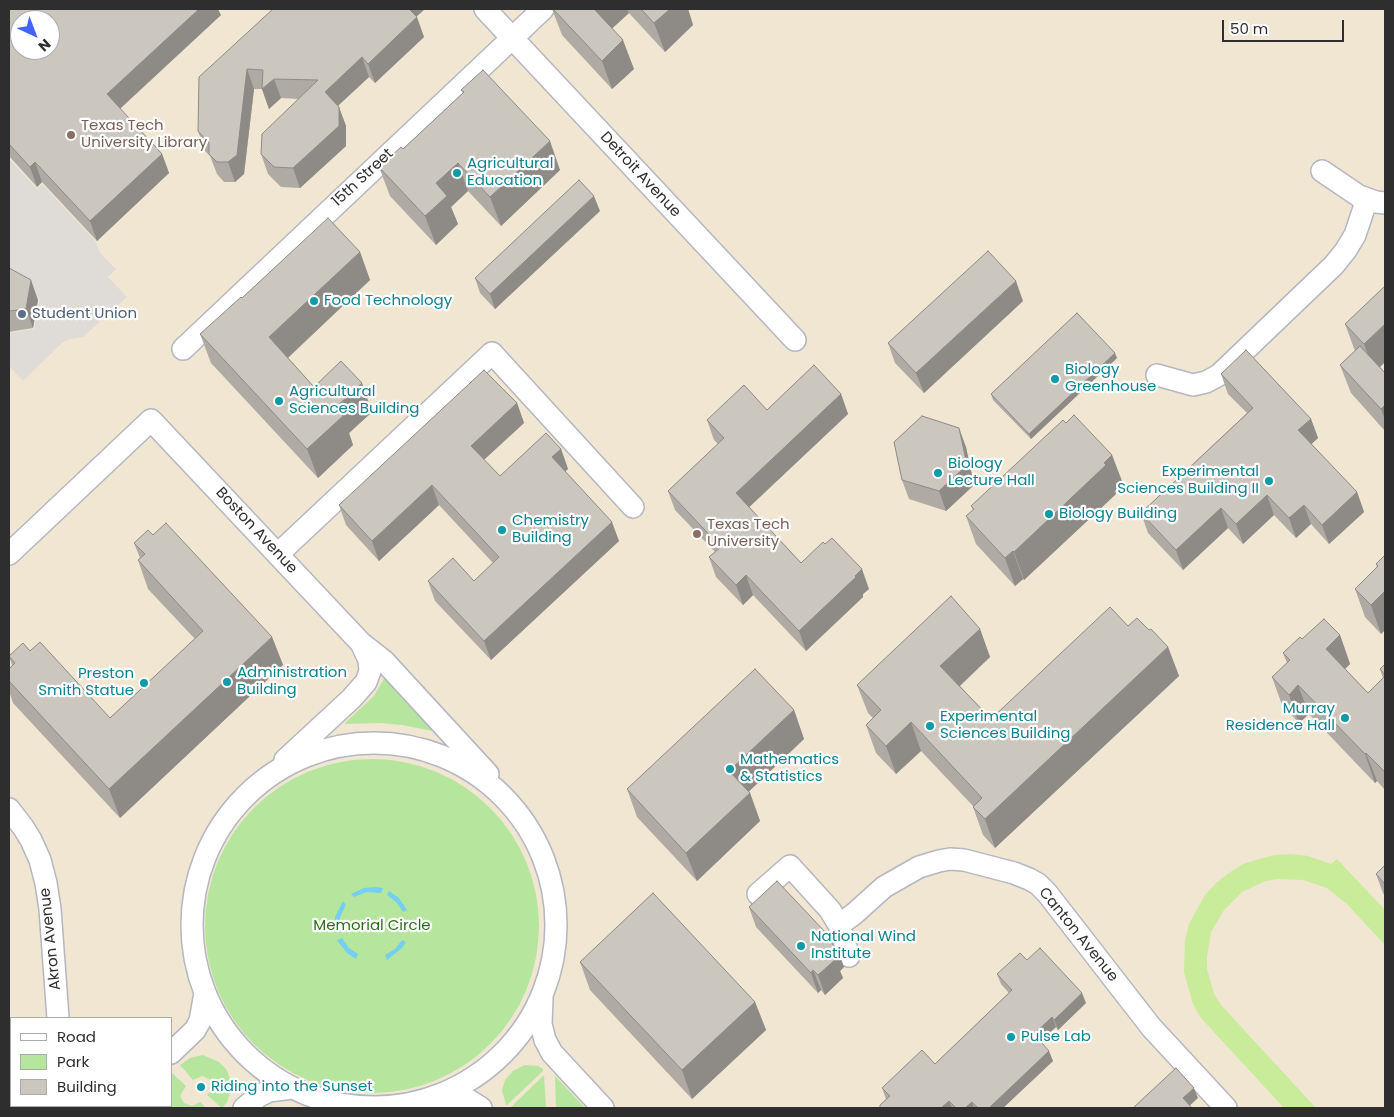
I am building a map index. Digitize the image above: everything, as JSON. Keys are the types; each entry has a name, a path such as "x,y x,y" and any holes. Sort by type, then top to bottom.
{"street":[{"name":"Detroit Avenue","path":"485,9 795,340"},
{"name":"15th Street","path":"183,349 543,9"},
{"path":"1157,375 1193,385 1206,382 1218,375 1334,265 1346,250 1376,201 1340,185 1322,171"},
{"path":"278,554 492,353 633,507"},
{"name":"Boston Avenue","path":"9,554 151,420 361,643 384,660 483,766 509,802"},
{"name":"Boston Avenue","path":"267,778 352,698 366,682 370,665 361,643"},
{"path":"366,743 393,744 419,748 452,760 483,778 509,802 523,819 539,846 548,869 555,898 555,951 546,986 531,1018 521,1033 497,1059 468,1081 436,1097 401,1105 365,1107 329,1102 292,1088 264,1071 238,1047 217,1018 205,993 197,968 192,932 194,897 198,879 210,846 229,816 253,789 297,760 331,748 366,743"},
{"name":"Akron Avenue","path":"9,809 31,840 40,860 46,883 50,909 58,1017"},
{"name":"Canton Avenue","path":"839,925 884,887 919,867 939,861 950,859 964,860 1014,873 1029,879 1038,884 1047,893 1151,1027 1226,1108"},
{"path":"758,894 790,866 821,899 839,925 849,956"},
{"path":"172,1052 195,1030 200,1021 205,993"},
{"path":"542,996 542,1024 545,1040 552,1053 603,1108"},
{"path":"244,1108 269,1091 292,1088"},
{"path":"436,1097 465,1098 481,1108"}],"shaded area":[{"name":"Texas Tech University","path":"9,9 1385,9 1385,1108 9,1108"},
{"path":"9,159 37,189 42,184 96,242 100,253 116,269 108,277 127,297 83,337 63,342 23,381 9,366 9,333 34,329 40,299 9,279"}],"green space":[{"path":"385,677 433,731 380,723 345,724 374,696"},
{"name":"Memorial Circle","path":"372,759 405,762 436,772 465,787 490,808 511,833 526,862 536,893 539,926 536,959 526,990 511,1019 490,1044 465,1065 436,1080 405,1090 372,1093 339,1090 308,1080 279,1065 254,1044 233,1019 218,990 208,959 205,926 208,893 218,862 233,833 254,808 279,787 308,772 339,762"},
{"path":"1275,855 1308,856 1331,864 1337,859 1385,910 1385,945 1347,904 1327,888 1303,880 1278,879 1265,881 1242,892 1224,910 1211,932 1207,969 1214,994 1221,1005 1316,1108 1284,1108 1201,1018 1193,1004 1184,972 1185,940 1189,924 1205,895 1216,883 1243,864"},
{"path":"203,1055 219,1062 226,1069 230,1078 230,1093 227,1102 222,1108 207,1095 212,1090 209,1079 202,1076 193,1080 180,1065 190,1058"},
{"path":"525,1065 538,1066 543,1071 506,1105 502,1090 505,1080 513,1071"},
{"path":"172,1073 186,1086 180,1096 184,1103 192,1106 200,1102 206,1108 165,1108 172,1107"},
{"path":"544,1075 546,1108 510,1108"},
{"path":"555,1076 585,1108 556,1108"}],"water":[{"path":"364,888 383,888 381,893 367,892 354,897 351,894"},
{"path":"389,891 399,898 407,910 403,912 397,903 387,895"},
{"path":"343,901 346,905 340,917 340,932 335,933 335,917"},
{"path":"342,938 349,948 358,954 356,959 347,953 337,940"},
{"path":"402,940 406,942 402,948 387,960 385,955 395,949"}],"building":[{"name":"Texas Tech University Library","path":"9,9 199,9 107,94 162,154 90,221 35,162 30,167 9,144"},
{"path":"273,9 409,9 417,17 368,64 362,57 325,92 339,107 339,126 293,168 274,167 261,154 262,134 318,80 274,79 262,89 263,70 247,69 237,155 228,162 217,162 209,154 209,143 198,131 199,77"},
{"path":"553,9 594,9 623,40 602,61"},
{"path":"641,9 670,9 654,23"},
{"path":"483,70 550,141 490,197 458,163 436,183 447,196 425,216 379,167 401,147 403,149 464,92 461,90"},
{"path":"579,180 594,196 490,294 475,278"},
{"path":"328,218 360,252 269,337 314,387 341,361 362,383 335,408 343,416 307,449 200,334 242,298"},
{"path":"988,251 1016,281 916,373 888,343"},
{"path":"9,268 31,280 26,309 9,311"},
{"path":"1385,286 1385,324 1364,344 1345,324"},
{"name":"Biology Greenhouse","path":"1077,313 1115,353 1029,434 991,394"},
{"path":"1360,346 1385,373 1385,405 1381,409 1340,365"},
{"name":"Experimental Sciences Building II","path":"1246,350 1311,419 1298,430 1357,492 1322,525 1304,505 1289,518 1267,495 1236,524 1221,508 1176,550 1141,513 1253,408 1221,374"},
{"path":"814,365 841,394 736,493 801,563 823,542 825,544 832,538 862,569 799,631 746,575 736,585 709,557 721,547 668,491 724,438 707,420 744,385 767,410"},
{"name":"Chemistry Building","path":"484,370 517,403 471,446 500,476 546,433 561,449 552,457 612,522 484,641 428,581 453,558 474,581 499,557 432,485 372,541 339,505"},
{"path":"1074,415 1112,455 1104,463 1106,465 1014,552 1005,558 966,516 974,509 971,506 1063,420 1066,423"},
{"name":"Biology Lecture Hall","path":"922,416 959,428 967,465 939,491 902,480 894,442"},
{"path":"166,523 272,637 109,789 9,681 9,669 15,663 9,656 23,643 30,651 40,642 110,718 203,631 138,560 145,554 134,543 148,530 153,535"},
{"path":"1385,555 1385,594 1384,592 1371,605 1355,589 1378,566 1376,564"},
{"name":"Experimental Sciences Building","path":"951,596 980,629 940,666 991,719 1110,607 1128,626 1137,618 1149,630 1151,629 1168,647 985,819 973,807 982,798 911,722 886,746 866,725 881,710 857,685"},
{"path":"1324,619 1340,635 1326,649 1368,693 1385,676 1385,772 1298,685 1289,695 1272,677 1290,660 1283,653"},
{"path":"1385,664 1385,675 1380,669"},
{"path":"755,669 794,710 729,771 750,793 686,853 627,789"},
{"path":"1385,865 1385,884 1376,874"},
{"name":"National Wind Institute","path":"777,881 828,935 833,945 837,948 831,954 836,959 818,975 813,970 811,973 749,907"},
{"path":"653,893 755,1002 682,1070 580,962"},
{"name":"Pulse Lab","path":"1040,948 1082,993 1054,1020 1052,1017 1034,1034 1049,1051 989,1108 978,1108 972,1102 965,1108 956,1108 949,1101 941,1108 880,1108 880,1105 890,1096 882,1088 922,1050 935,1064 1012,990 997,974 1020,953 1027,960"},
{"path":"1176,1068 1194,1088 1183,1098 1192,1108 1133,1108"}],"place":[{"name":"Texas Tech University Library","path":"71,135"},
{"name":"Agricultural Education","path":"457,173"},
{"name":"Food Technology","path":"314,301"},
{"name":"Student Union","path":"22,314"},
{"name":"Biology Greenhouse","path":"1055,379"},
{"name":"Agricultural Sciences Building","path":"279,401"},
{"name":"Biology Lecture Hall","path":"938,473"},
{"name":"Experimental Sciences Building II","path":"1269,481"},
{"name":"Biology Building","path":"1049,514"},
{"name":"Chemistry Building","path":"502,530"},
{"name":"Texas Tech University","path":"697,534"},
{"name":"Administration Building","path":"227,682"},
{"name":"Preston Smith Statue","path":"144,683"},
{"name":"Murray Residence Hall","path":"1345,718"},
{"name":"Experimental Sciences Building","path":"930,726"},
{"name":"Mathematics & Statistics","path":"730,769"},
{"name":"National Wind Institute","path":"801,946"},
{"name":"Pulse Lab","path":"1011,1037"},
{"name":"Riding into the Sunset","path":"201,1087"}]}
